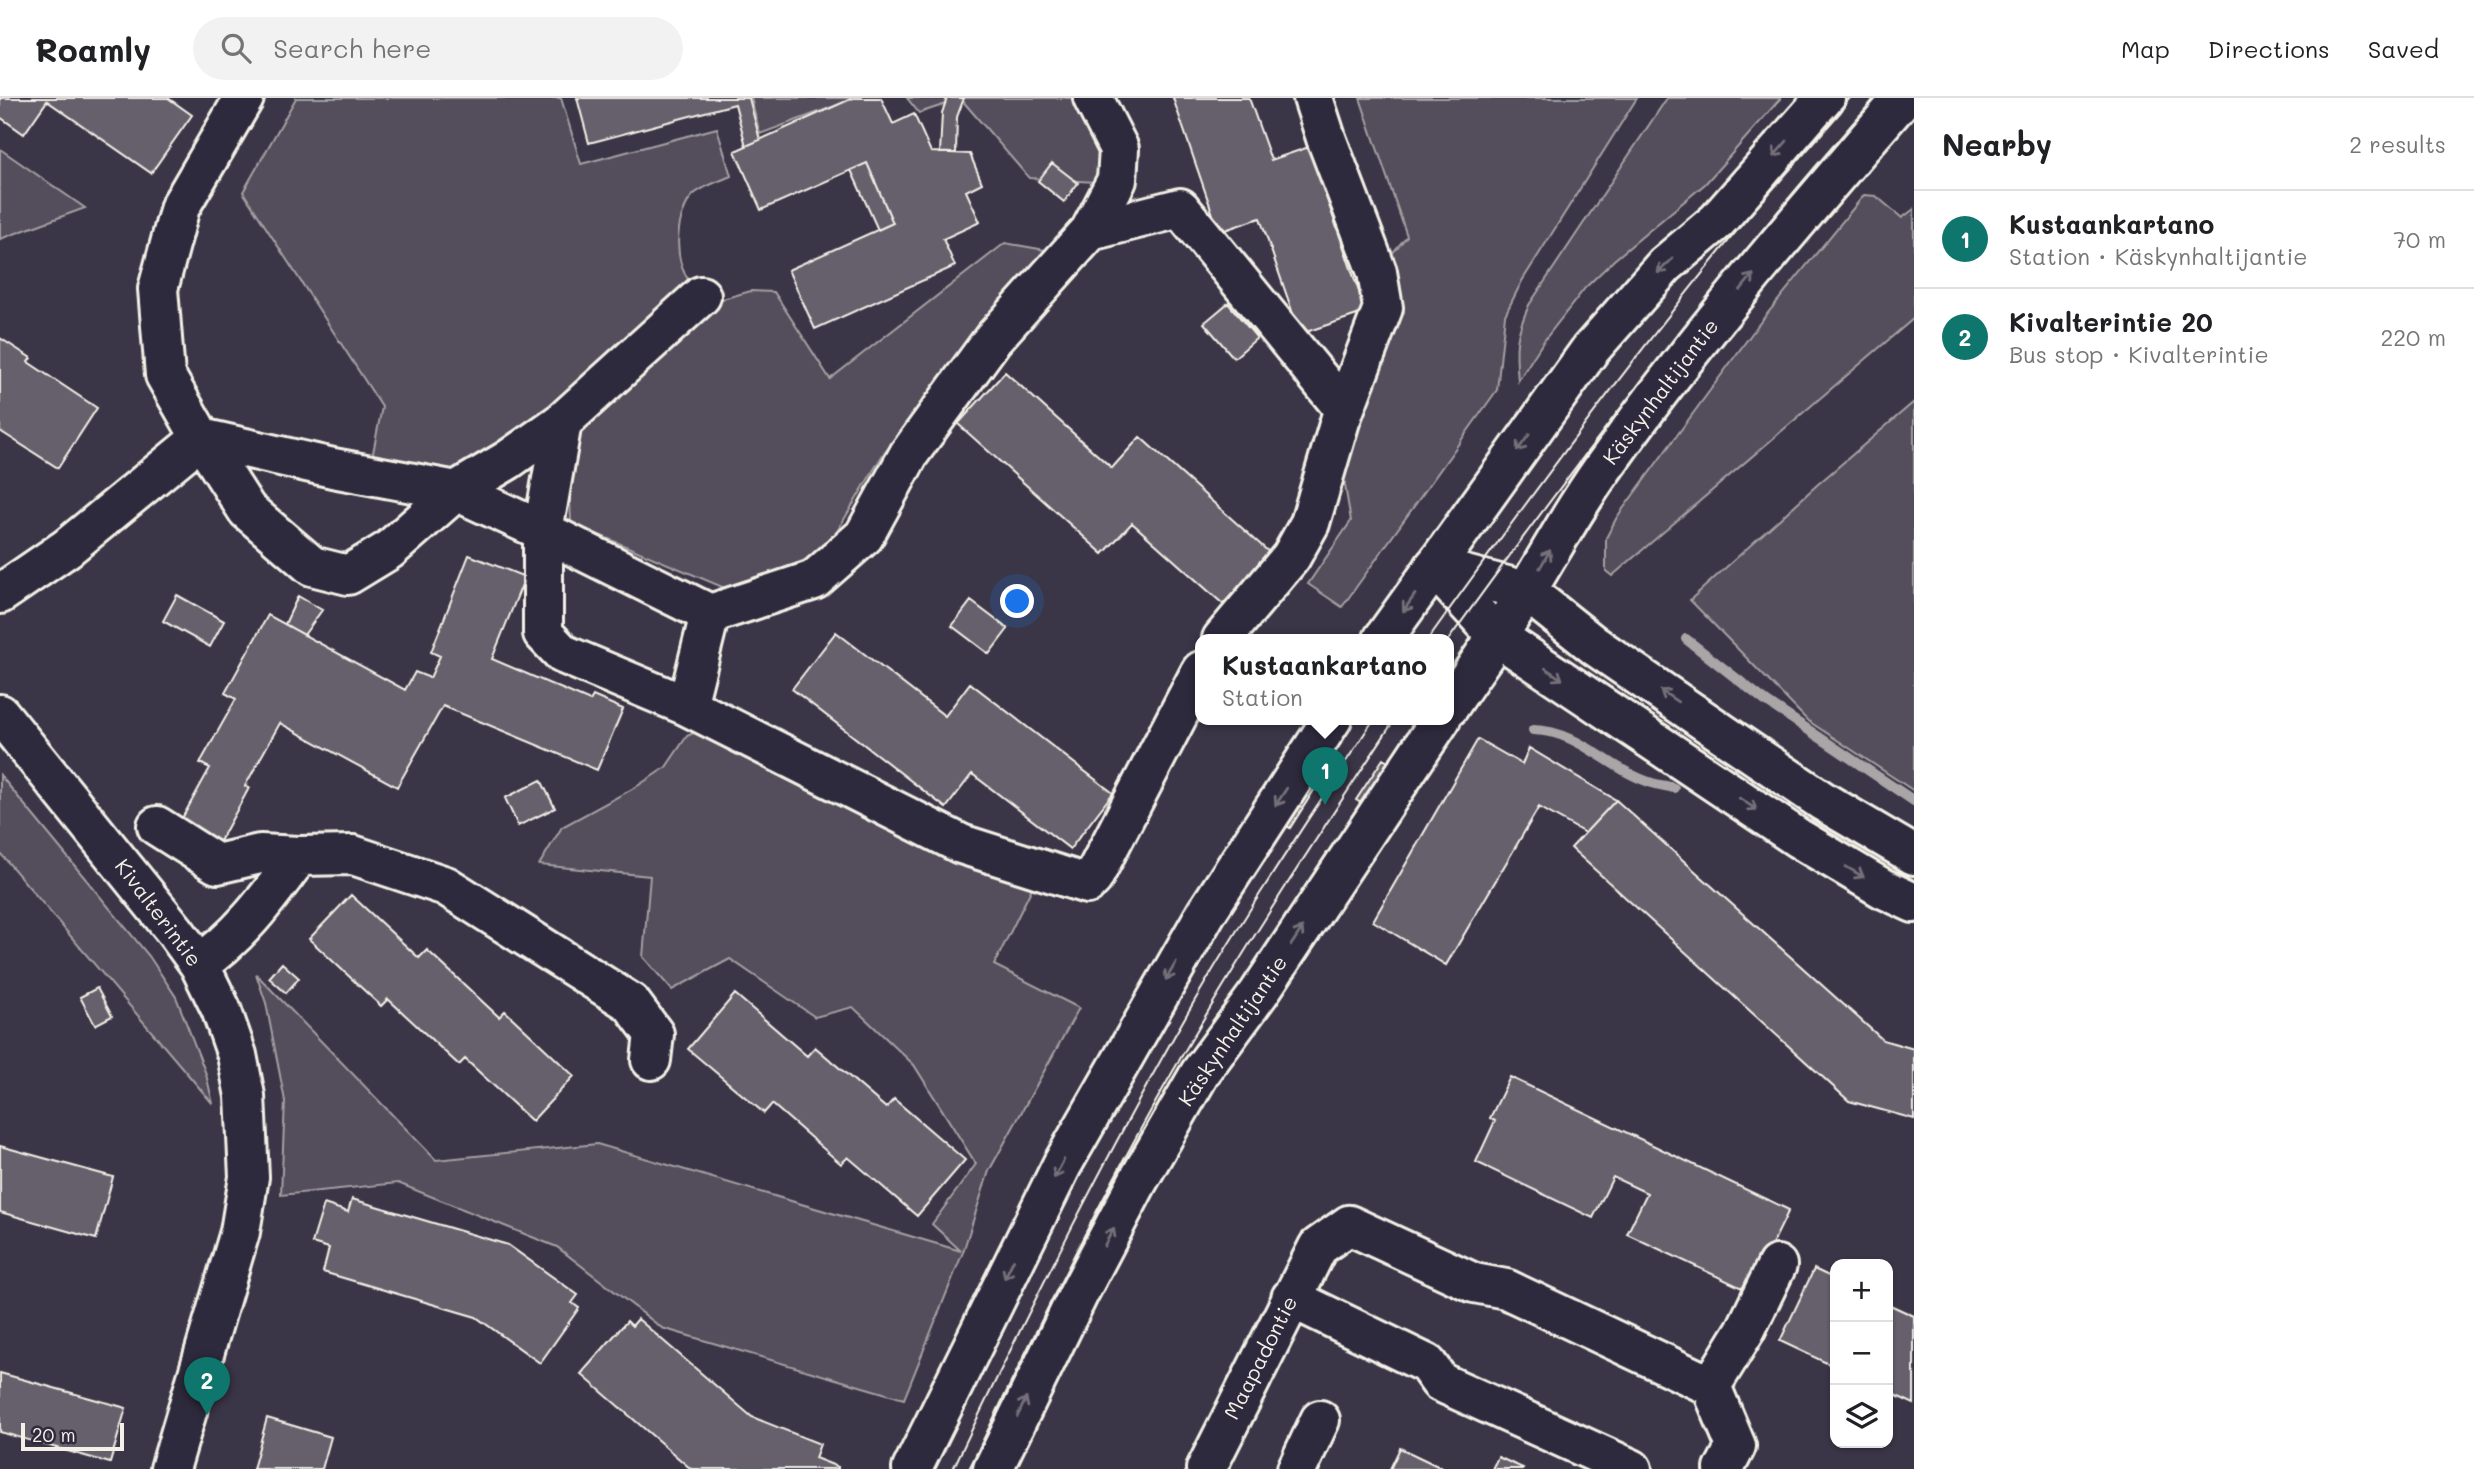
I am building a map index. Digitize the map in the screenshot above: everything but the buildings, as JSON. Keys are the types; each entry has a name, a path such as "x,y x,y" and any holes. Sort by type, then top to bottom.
{"main road":[{"path":"244,98 180,207 158,289 165,374 201,438 247,510 312,566 348,575 389,550 456,491 508,460 562,422 701,296"},
{"path":"201,438 333,468 456,491 710,614 814,580 864,536 909,454 993,339 1090,231 1117,180 1119,149 1093,98"},
{"path":"1226,634 1292,557 1310,523 1345,409 1383,308 1377,272 1313,98"},
{"path":"1387,634 1590,350 1665,265 1717,221 1825,98"},
{"name":"Käskynhaltijantie","path":"1454,700 1610,457 1786,233 1903,98"},
{"path":"1090,231 1180,208 1345,409"},
{"path":"562,422 543,531 543,633 549,640 563,654 687,706 961,844 1087,884 1093,878 1195,682"},
{"path":"0,594 67,548 201,438"},
{"path":"1434,567 1526,591 1595,646 1824,802 1914,855"},
{"path":"1434,567 1497,636 1798,838 1882,888 1914,903"},
{"path":"687,706 710,614"},
{"name":"Kivalterintie","path":"0,714 199,964 221,1010 237,1055 245,1096 249,1177 240,1232 170,1469"},
{"path":"912,1469 1015,1255 1062,1165 1206,913 1328,725"},
{"name":"Käskynhaltijantie","path":"993,1469 1085,1282 1199,1073 1259,993 1437,725"},
{"path":"156,826 217,864 260,854 353,855 446,886 631,1003 654,1034 651,1060"},
{"path":"199,964 223,948 264,903 299,856"},
{"name":"Maapadontie","path":"1206,1469 1318,1247 1349,1225 1474,1283 1506,1289 1711,1385"},
{"path":"1724,1469 1736,1446 1711,1385 1746,1329 1777,1265"},
{"path":"1291,1298 1427,1364 1440,1382 1632,1469"},
{"path":"1297,1469 1320,1420"}],"shaded area":[{"path":"296,98 561,98 581,164 717,128 731,176 700,190 686,205 678,243 682,268 695,287 719,300 751,291 774,292 830,379 1005,243 1045,250 882,456 824,553 727,589 571,523 566,398 463,481 372,458 382,407 243,192"},
{"path":"751,98 856,98 760,134"},
{"path":"907,98 1081,98 1117,157 1095,182 1029,178 961,99 919,113"},
{"path":"1360,98 1637,98 1522,281 1505,315 1497,390 1342,607 1308,584 1351,521 1339,450 1385,262 1407,236"},
{"path":"1667,98 1781,98 1705,184 1614,260 1585,288 1543,342 1518,381 1517,342 1529,305"},
{"path":"0,149 85,208 0,239"},
{"path":"1864,195 1876,196 1902,218 1914,209 1914,318 1612,576 1606,571 1606,538 1617,517 1758,325"},
{"path":"1914,402 1914,791 1807,720 1690,600"},
{"path":"702,729 1036,880 994,965 1079,1008 989,1171 963,1252 904,1399 662,1328 557,1247 398,1183 281,1195 285,1101 266,1003 256,974 436,1160 597,1144 961,1251 932,1224 976,1164 914,1065 853,1007 815,1017 730,959 672,990 643,957 650,876 539,865 562,827 636,787 666,767 687,736"},
{"path":"0,775 149,956 176,997 206,1074 213,1104 0,853"}],"waterway":[{"path":"1686,639 1764,700 1914,801"},
{"path":"1533,730 1566,737 1637,777 1674,788"}],"tram line":[{"path":"1432,634 1529,500 1685,295 1850,98"},
{"path":"1453,634 1655,363 1763,229 1875,98"},
{"path":"953,1469 1010,1350 1162,1057 1238,929 1370,725"},
{"path":"969,1469 1092,1220 1172,1073 1253,939 1391,725"}],"place":[{"name":"Kustaankartano","path":"1325,805"},
{"name":"Kivalterintie 20","path":"207,1415"}]}
